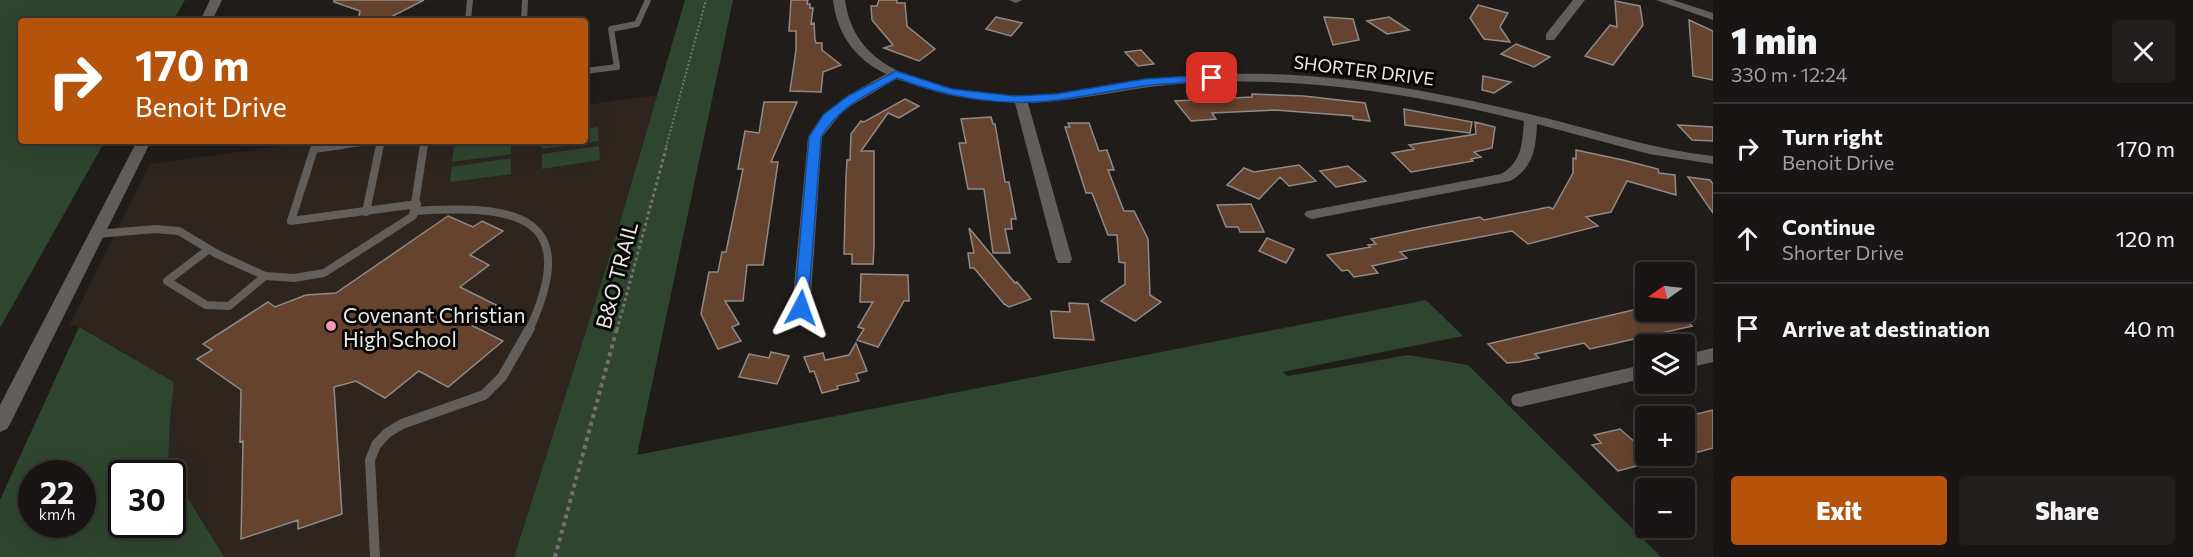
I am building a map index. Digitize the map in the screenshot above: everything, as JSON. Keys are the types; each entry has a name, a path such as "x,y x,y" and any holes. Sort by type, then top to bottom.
{"street":[{"path":"207,18 216,0"},
{"name":"SHORTER DRIVE","path":"839,0 844,25 852,40 868,58 920,84 958,93 1020,99 1062,96 1132,84 1226,78 1318,81 1439,98 1679,155 1713,160"},
{"path":"1550,37 1579,0"},
{"path":"1662,0 1713,16"},
{"path":"801,308 815,137 824,121 835,111 896,74"},
{"path":"1020,99 1064,259"},
{"path":"1312,214 1505,178 1515,173 1526,160 1531,119"},
{"path":"0,424 142,144"},
{"path":"1695,359 1713,355"},
{"path":"1520,400 1635,374"}],"lane":[{"path":"468,18 470,0"},
{"path":"525,0 525,18"},
{"path":"588,71 616,67 611,29 637,24 648,0"},
{"path":"355,144 314,149 291,221 416,208 472,208 504,212 537,227 547,241 550,261 545,294 519,350 500,379 486,394 469,403 416,418 394,429 372,452 370,460 375,557"},
{"path":"366,212 379,144"},
{"path":"97,234 155,229 179,231 209,249 265,276 294,278 324,273 413,216 425,144"},
{"path":"209,249 167,281 206,305 229,306 265,276"}],"path":[{"name":"B&O TRAIL","path":"555,557 706,0"}],"shaded area":[{"name":"Covenant Christian High School","path":"657,95 613,246 514,557 224,557 186,495 186,460 168,460 174,382 80,327 70,325 150,164 297,144 588,144 588,105"}],"green space":[{"path":"0,0 185,0 175,18 18,18 18,144 103,144 0,328"},
{"path":"685,0 733,0 637,455 1426,300 1463,336 1282,372 1288,376 1408,355 1468,365 1635,531 1635,538 1642,538 1661,557 514,557 613,246"},
{"path":"598,127 599,141 588,143 588,129"},
{"path":"476,144 511,144 511,154 452,162 454,147"},
{"path":"542,144 578,144 542,149"},
{"path":"599,146 600,160 542,169 542,154"},
{"path":"511,158 511,174 450,182 452,167"},
{"path":"79,327 174,382 168,460 108,460 108,538 186,538 186,495 224,557 0,557 0,500 18,461 18,538 96,538 96,460 18,460"}],"building":[{"path":"334,0 424,0 389,18 359,18 360,11 334,2"},
{"path":"791,0 808,0 807,4 813,8 811,24 814,23 816,43 822,43 822,50 841,65 823,72 821,92 790,91 796,50 796,31 789,31"},
{"path":"879,0 897,0 897,3 905,3 907,26 935,49 919,61 884,48 893,45 872,20 871,6 877,6"},
{"path":"1615,1 1640,6 1643,25 1613,65 1585,56 1610,25 1617,27"},
{"path":"1478,5 1508,13 1500,27 1510,42 1484,39 1470,18"},
{"path":"996,17 1022,23 1011,36 986,29"},
{"path":"1324,17 1353,19 1359,40 1333,45"},
{"path":"1389,17 1409,30 1387,34 1367,21"},
{"path":"1689,20 1713,31 1713,80 1693,76"},
{"path":"1516,44 1550,57 1534,67 1501,54"},
{"path":"1141,50 1154,64 1138,66 1125,52"},
{"path":"1483,76 1511,82 1494,93 1482,90"},
{"path":"1252,94 1304,96 1365,103 1370,121 1353,119 1353,116 1275,110 1212,113 1216,119 1191,121 1175,101 1252,97"},
{"path":"905,99 919,106 899,118 888,113 861,151 874,151 873,264 852,264 852,254 844,254 846,176 847,160 850,160 851,134 861,121 864,122"},
{"path":"764,102 797,102 771,162 778,162 763,265 747,265 743,301 725,301 739,324 732,327 741,341 718,349 701,314 709,272 718,272 722,252 726,252 743,169 738,169 745,131 759,133"},
{"path":"1404,109 1472,122 1470,133 1405,125"},
{"path":"991,117 995,124 1005,182 1009,182 1016,219 1011,219 1012,229 1005,229 1010,253 993,253 984,189 968,189 959,143 966,143 961,119"},
{"path":"1475,122 1495,127 1492,148 1474,152 1481,157 1471,159 1473,161 1411,172 1392,153 1414,149 1409,145 1476,134"},
{"path":"1068,123 1089,123 1099,151 1107,150 1114,170 1108,170 1124,211 1134,211 1148,239 1150,295 1161,302 1135,321 1101,301 1125,284 1125,263 1119,262 1117,235 1108,235 1092,193 1086,193 1065,127 1070,127"},
{"path":"1678,125 1713,127 1713,141 1692,140"},
{"path":"1576,150 1658,169 1659,173 1675,175 1676,195 1627,181 1611,212 1586,217 1598,226 1528,244 1512,231 1400,252 1407,258 1372,266 1378,273 1354,277 1348,270 1342,271 1327,255 1370,247 1368,245 1376,244 1371,239 1423,228 1480,217 1484,220 1549,207 1553,209 1573,173 1573,158 1576,159"},
{"path":"1299,165 1316,181 1289,186 1280,177 1259,199 1227,185 1244,168 1254,172"},
{"path":"1348,166 1366,181 1336,187 1320,171"},
{"path":"1688,177 1710,180 1713,184 1713,213"},
{"path":"1251,204 1264,232 1240,232 1238,227 1226,227 1217,205"},
{"name":"Covenant Christian High School","path":"448,216 473,227 482,221 503,231 470,255 489,265 460,287 498,306 473,326 503,341 448,387 419,371 385,398 356,381 334,387 342,514 298,529 298,520 241,539 243,441 240,442 241,390 197,359 212,350 203,344 268,302 275,307 306,295 336,293"},
{"path":"969,228 1031,299 1009,307 974,268 970,268 968,253 974,253"},
{"path":"1267,238 1294,249 1286,263 1259,251"},
{"path":"861,274 908,275 909,301 904,301 878,347 857,340 864,329 858,327 873,302 860,302"},
{"path":"1069,303 1088,304 1094,340 1054,338 1051,311 1070,312"},
{"path":"1635,310 1635,322 1687,322 1692,326 1657,334 1635,334 1635,339 1590,349 1584,343 1535,354 1539,358 1519,362 1507,363 1488,344"},
{"path":"856,343 867,371 856,374 859,381 837,386 838,389 822,393 814,371 810,372 804,357 823,353 825,360 849,355"},
{"path":"771,352 789,356 777,384 739,377 749,354 769,358"},
{"path":"1713,410 1713,448 1695,453 1695,414"},
{"path":"1620,429 1635,442 1636,466 1618,471 1592,445 1601,443 1594,435"}],"place":[{"name":"Covenant Christian High School","path":"331,326"}],"route":[{"path":"801,308 812,150 815,137 827,118 835,111 896,74 920,84 951,92 1014,99 1056,97 1145,83 1212,78"}]}
